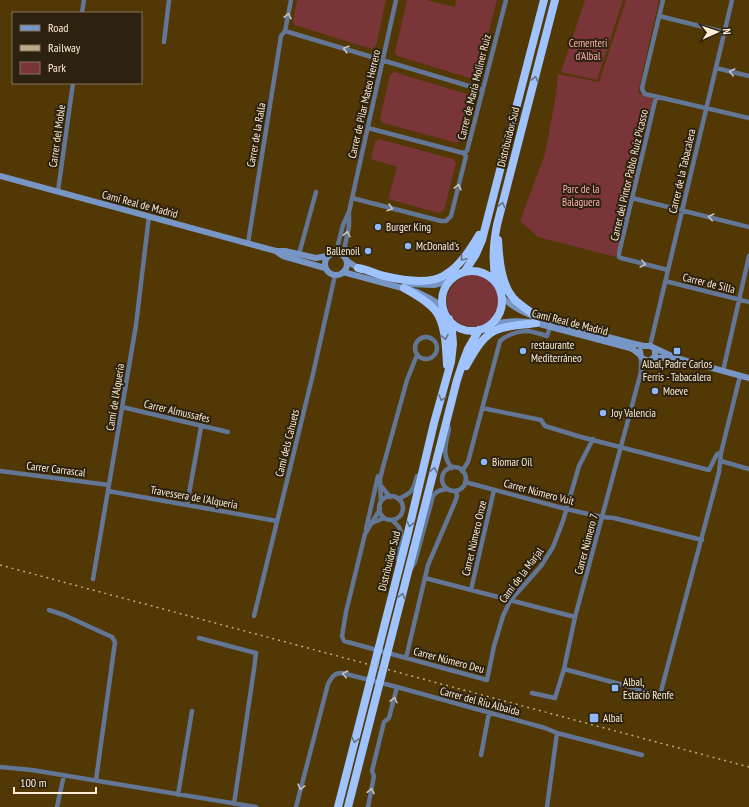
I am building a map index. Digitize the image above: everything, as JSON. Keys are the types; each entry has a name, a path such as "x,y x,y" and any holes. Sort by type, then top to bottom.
{"highway":[{"name":"Distribuïdor Sud","path":"465,272 476,254 486,227 544,0"},
{"name":"Distribuïdor Sud","path":"496,281 493,269 493,246 497,225 555,0"},
{"path":"497,225 499,258 507,287 516,301 537,321"},
{"path":"358,268 396,278 418,280 445,276 461,261 486,227"},
{"path":"473,270 482,272 496,281 502,297 502,307 498,317 491,324 486,328 471,331 462,329 449,319 443,307 442,298 449,281 454,277 473,270"},
{"path":"404,288 429,305 439,316 446,343 448,378"},
{"name":"Distribuïdor Sud","path":"338,807 396,581 434,423 448,378 453,344 449,319"},
{"path":"457,380 482,341 491,332 504,327 537,321"},
{"name":"Distribuïdor Sud","path":"348,807 457,380 468,349 479,330"}],"street":[{"path":"82,12 84,0"},
{"path":"164,42 169,0"},
{"name":"Carrer de la Ralla","path":"248,243 282,36 285,31 291,0"},
{"name":"Carrer de Pilar Mateo Herrero","path":"343,255 349,226 349,212 396,0"},
{"name":"Carrer de María Moliner Ruiz","path":"352,198 441,221 446,221 451,216 466,156 463,153 467,151 506,0"},
{"path":"664,0 642,88 645,94 749,118"},
{"name":"Carrer de la Tabacalera","path":"649,347 732,0"},
{"path":"660,16 724,32"},
{"path":"285,31 482,90"},
{"path":"716,68 749,76"},
{"name":"Carrer del Moble","path":"58,192 73,84"},
{"name":"Carrer del Pintor Pablo Ruiz Picasso","path":"656,96 619,253 621,258 668,270"},
{"path":"368,128 463,153"},
{"name":"Camí Real de Madrid","path":"0,176 276,251 285,251 316,258 327,256"},
{"path":"299,254 316,192"},
{"path":"632,198 749,227"},
{"name":"Carrer de Pilar Mateo Herrero","path":"336,252 343,225 349,212"},
{"name":"Camí de l'Alqueria","path":"93,579 136,326 149,216"},
{"name":"Camí Real de Madrid","path":"276,251 283,256 325,268"},
{"path":"443,307 424,295 404,288 344,272 335,275 325,268 324,262 327,256 336,252 343,255 347,261 364,272 378,277 407,284 434,285 449,281"},
{"path":"722,371 749,256"},
{"path":"344,272 347,266 347,261"},
{"name":"Camí dels Cahuets","path":"254,616 313,374 335,275"},
{"name":"Carrer de Silla","path":"665,281 749,302"},
{"name":"Camí Real de Madrid","path":"502,297 520,311 550,327 630,348 641,356"},
{"name":"Camí Real de Madrid","path":"491,324 517,321 537,321 649,347 676,358"},
{"path":"462,471 468,462 500,341 516,333 528,331 547,336 550,327"},
{"path":"365,534 380,509 380,479 407,380 417,355 414,349 416,342 424,337 435,342 437,350 431,358 425,360 417,355"},
{"path":"650,360 655,352 649,347 640,351 641,356 646,360 650,360 676,358 749,378"},
{"name":"Carrer Número 7","path":"532,693 555,698 564,669 575,617 641,372 641,356"},
{"name":"Carrer Número 7","path":"641,372 650,360"},
{"path":"564,669 660,695 702,540 719,472 721,453 740,376"},
{"name":"Carrer Almussafes","path":"122,407 201,427 228,432"},
{"path":"482,408 541,420 545,426 581,437 709,470 718,454 721,453"},
{"path":"448,418 448,429 444,449 447,460 452,468"},
{"path":"381,502 390,497 398,499 410,494 415,485 430,431 434,423"},
{"path":"187,505 201,427"},
{"name":"Camí de la Marjal","path":"487,680 503,616 510,601 541,566 553,547 579,466 593,439"},
{"path":"721,462 749,469"},
{"name":"Carrer Número Deu","path":"383,467 378,474 346,612 342,636 344,641 487,680"},
{"path":"456,468 462,471 465,476 465,482 462,488 456,491 450,490 445,486 443,478 446,471 456,468"},
{"name":"Carrer Carrascal","path":"0,471 108,488"},
{"name":"Carrer Número Vuit","path":"465,482 566,509 602,517 614,518 702,540"},
{"path":"380,485 390,497"},
{"name":"Travessera de l'Alqueria","path":"108,488 187,505 277,521"},
{"path":"408,575 415,562 433,496 436,492 448,488"},
{"name":"Carrer Número Onze","path":"471,590 494,490"},
{"path":"406,658 428,565 455,502 457,496 456,491"},
{"path":"392,520 399,517 402,511 402,504 398,499"},
{"path":"380,509 384,518 392,520 399,527 401,532 396,581"},
{"path":"372,523 384,518"},
{"path":"425,578 575,617"},
{"path":"49,610 112,636 115,642 96,780"},
{"path":"199,638 256,653 234,804"},
{"name":"Carrer del Riu Albaida","path":"296,807 328,684 333,675 337,673 397,687 545,728 557,733 642,755"},
{"path":"368,807 374,776 372,771 384,722 390,718 397,687"},
{"path":"178,794 192,711"},
{"path":"481,755 489,713"},
{"path":"547,807 557,733"},
{"path":"0,767 32,770 96,780 256,807"},
{"path":"57,807 64,775"}],"green space":[{"path":"297,0 386,0 376,46 371,49 295,25 293,22"},
{"path":"407,0 426,0 455,7 456,0 497,0 477,77 473,79 397,56 395,52"},
{"name":"Cementeri d'Albal","path":"585,0 623,0 597,80 561,72"},
{"name":"Parc de la Balaguera","path":"626,0 659,0 638,92 653,99 616,257 538,237 520,221 545,154 556,94 558,74 599,82"},
{"path":"394,72 470,95 472,100 462,140 457,143 383,123 380,119 390,75"},
{"path":"379,139 453,159 456,163 444,210 439,213 388,199 397,167 371,159 375,141"},
{"path":"473,275 483,277 491,283 497,291 499,301 497,311 491,319 483,325 473,327 463,325 455,319 449,311 447,301 449,291 455,283 463,277"}],"railway":[{"path":"0,565 749,767"}],"place":[{"name":"Burger King","path":"378,227"},
{"name":"McDonald's","path":"408,246"},
{"name":"Ballenoil","path":"368,251"},
{"name":"restaurante Mediterráneo","path":"523,351"},
{"name":"Albal, Padre Carlos Ferris - Tabacalera","path":"677,351"},
{"name":"Moeve","path":"655,391"},
{"name":"Joy Valencia","path":"603,413"},
{"name":"Biomar Oil","path":"484,462"},
{"name":"Albal, Estació Renfe","path":"615,688"},
{"name":"Albal","path":"594,718"}]}
